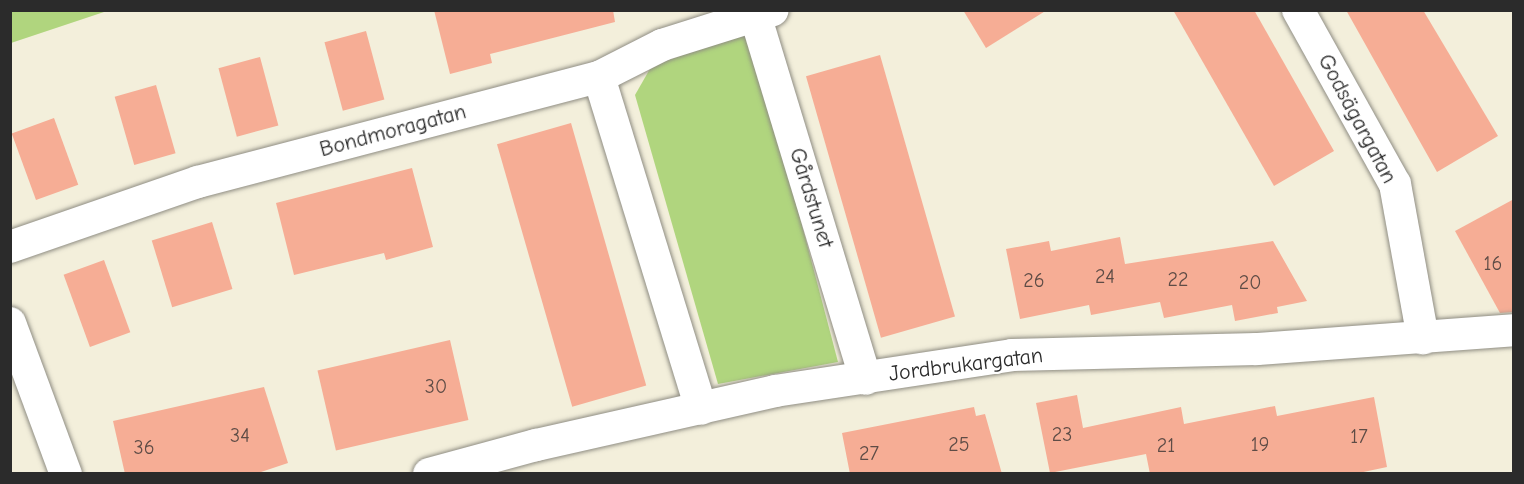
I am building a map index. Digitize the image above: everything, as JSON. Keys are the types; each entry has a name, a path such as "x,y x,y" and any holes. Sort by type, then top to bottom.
{"street":[{"name":"Godsägargatan","path":"1298,10 1395,184 1423,338"},
{"name":"Bondmoragatan","path":"10,247 198,182 599,77 662,45 765,14"},
{"name":"Gårdstunet","path":"765,14 867,379"},
{"path":"599,77 701,409"},
{"path":"10,323 66,474"},
{"name":"Jordbrukargatan","path":"429,474 536,445 775,391 867,379 1012,355 1257,349 1514,330"}],"green space":[{"path":"11,10 107,10 107,11 11,43"},
{"path":"739,33 753,39 838,362 718,384 635,95 651,67"}],"building":[{"path":"434,10 613,10 615,22 490,54 492,63 450,74"},
{"path":"963,10 1047,10 986,48"},
{"path":"1173,10 1254,10 1334,151 1274,186"},
{"path":"1346,10 1423,10 1498,136 1437,172"},
{"path":"366,31 384,100 343,111 324,42"},
{"path":"880,55 955,316 881,338 806,76"},
{"path":"260,57 278,126 237,137 218,68"},
{"path":"156,85 176,153 134,165 115,97"},
{"path":"54,118 78,185 36,200 12,133"},
{"path":"571,123 646,385 572,407 497,144"},
{"path":"412,168 433,247 386,260 384,253 294,275 276,203"},
{"path":"1514,199 1514,312 1500,313 1455,231"},
{"path":"212,222 232,289 172,307 152,240"},
{"path":"1120,237 1125,264 1273,241 1307,301 1277,307 1278,313 1235,321 1232,305 1164,318 1160,302 1091,315 1089,305 1020,319 1006,249 1049,241 1051,251"},
{"path":"104,260 130,332 90,347 64,275"},
{"path":"450,340 468,420 336,450 317,371"},
{"path":"264,387 288,463 255,474 125,474 113,421"},
{"path":"1077,395 1083,428 1181,407 1184,424 1275,406 1277,416 1374,397 1387,467 1354,474 1150,474 1146,454 1050,473 1036,403"},
{"path":"974,407 976,416 985,414 1002,474 850,474 842,433"}]}
